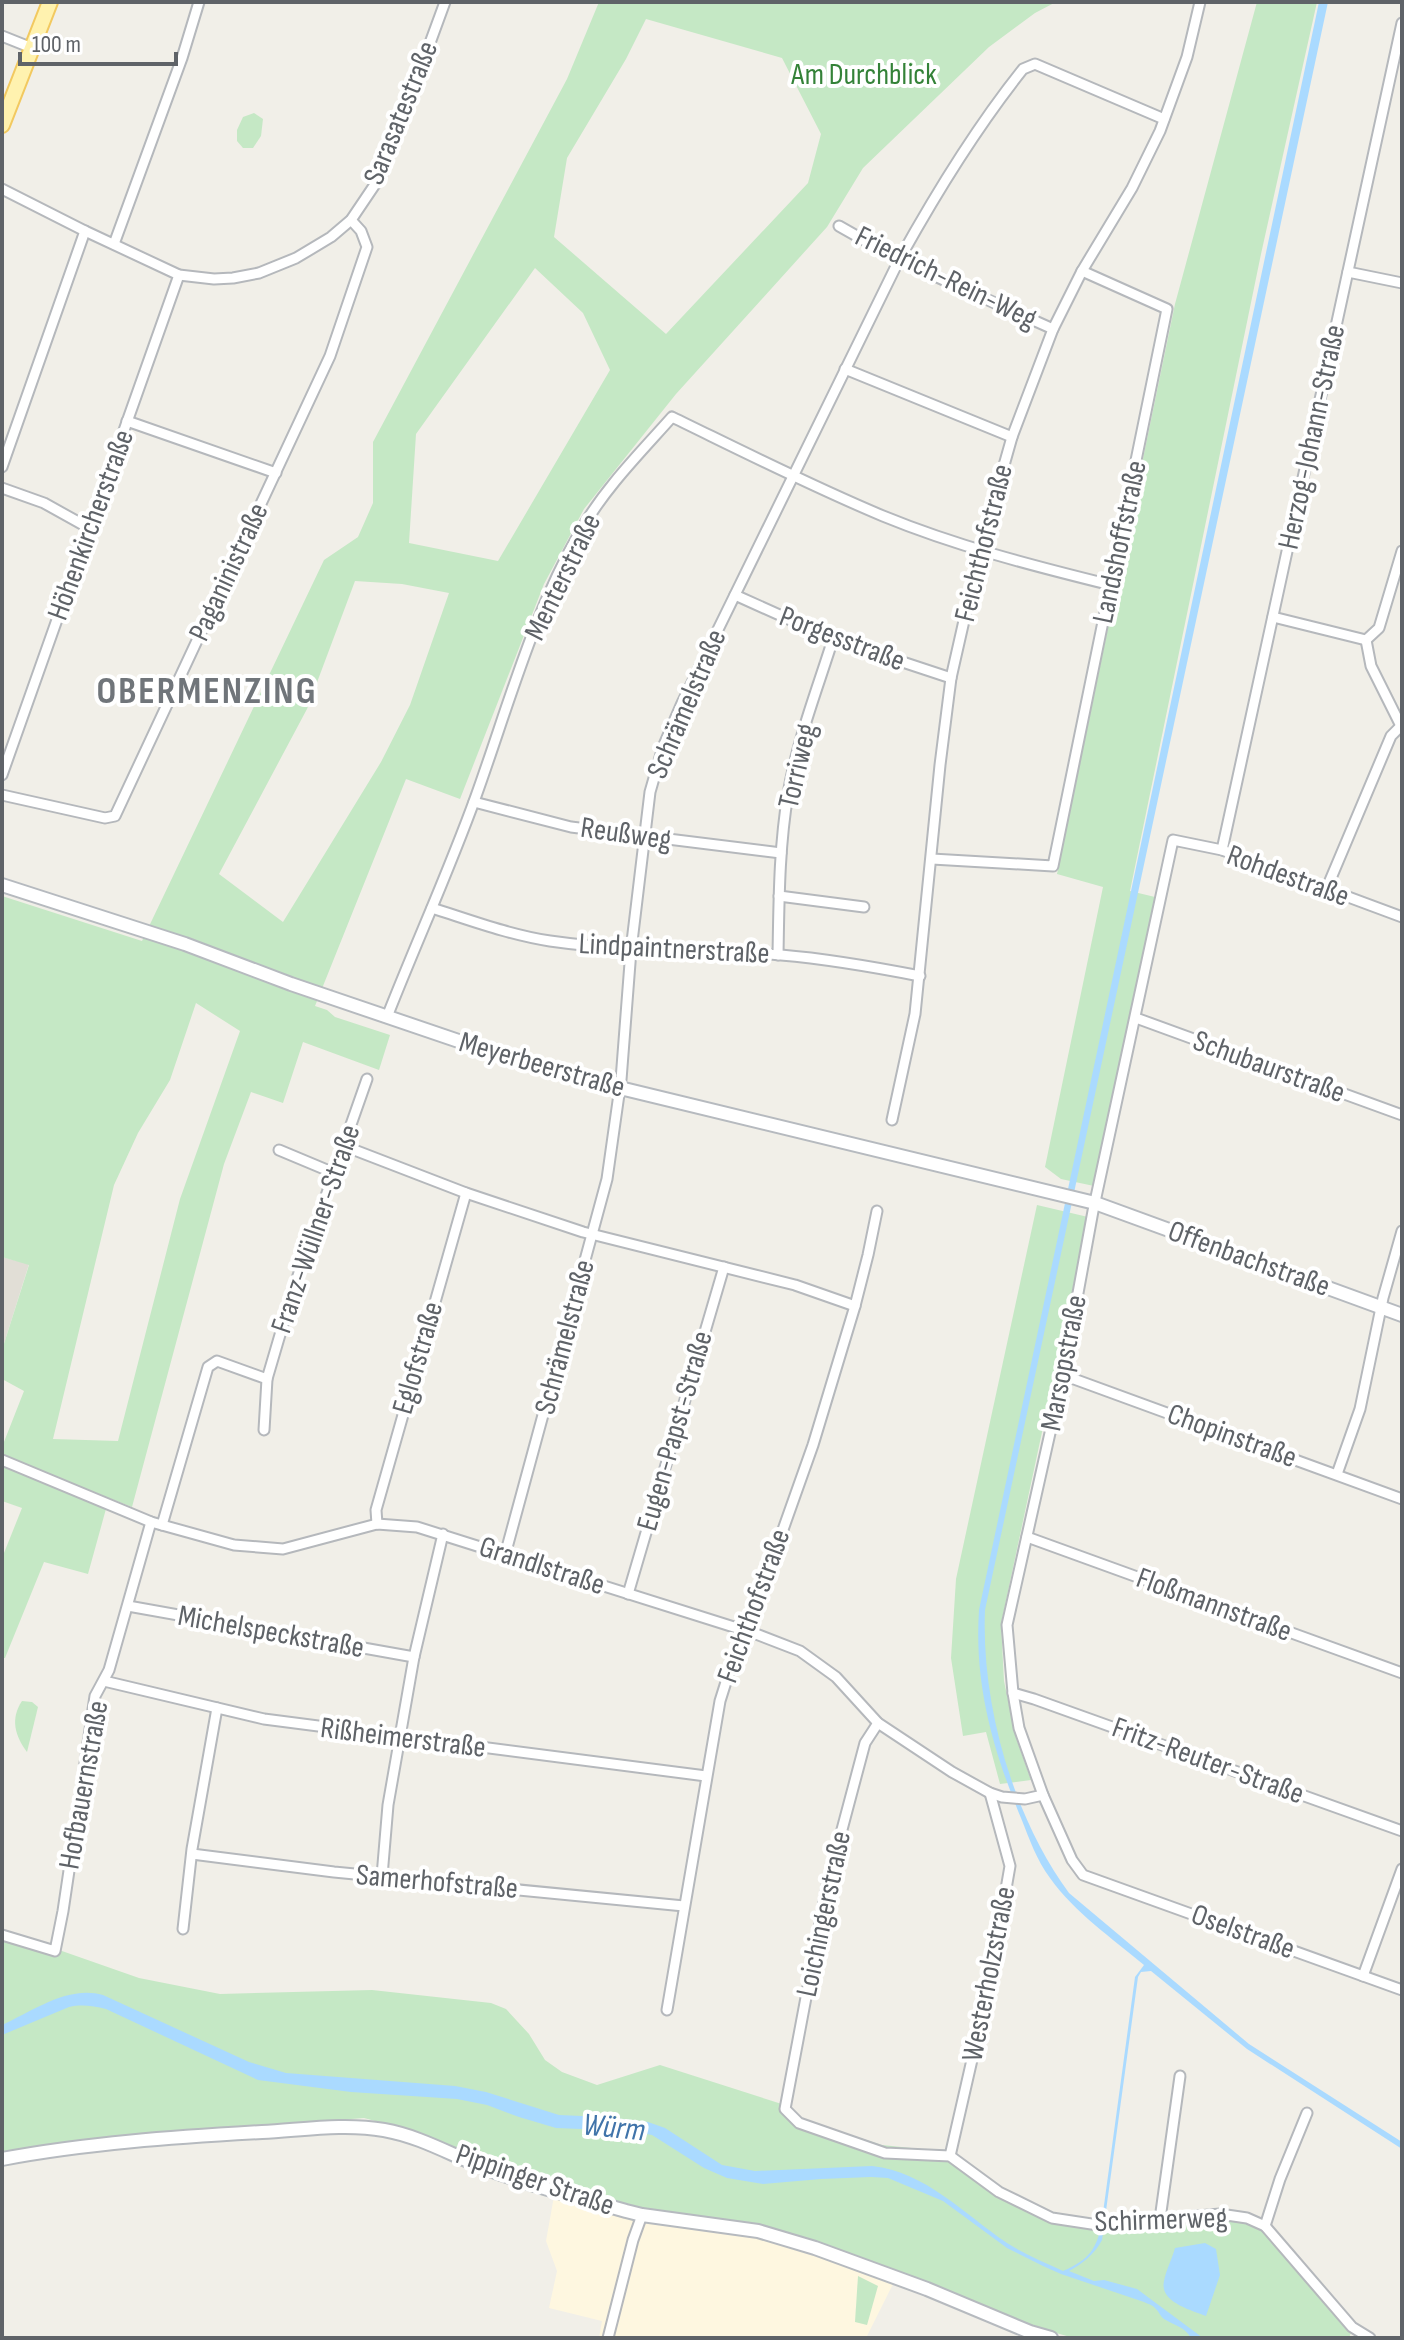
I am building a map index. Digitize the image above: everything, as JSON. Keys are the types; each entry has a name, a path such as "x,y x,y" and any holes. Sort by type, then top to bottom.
{"main road":[{"path":"2,125 50,2"}],"street":[{"path":"114,244 182,58 199,2"},
{"name":"Sarasatestraße","path":"2,189 179,275 214,279 259,273 296,258 331,237 351,220 382,174 445,2"},
{"name":"Feichthofstraße","path":"892,1120 915,1014 951,678 980,550 1012,437 1053,329 1082,271 1132,188 1164,119 1187,57 1200,2"},
{"name":"Herzog-Johann-Straße","path":"1222,850 1402,23"},
{"path":"2,36 32,48"},
{"name":"Schrämelstraße","path":"505,1555 607,1179 620,1088 631,950 650,792 663,747 682,703 899,260 973,135 1023,69 1035,64 1164,119"},
{"name":"Paganinistraße","path":"2,795 105,818 115,816 330,356 367,247 361,231 351,220"},
{"name":"Friedrich-Rein-Weg","path":"839,226 899,260 1053,329"},
{"path":"2,467 85,231"},
{"name":"Landshoffstraße","path":"932,859 1053,866 1167,309 1082,271"},
{"path":"1348,272 1402,283"},
{"name":"Höhenkircherstraße","path":"2,775 179,275"},
{"path":"845,369 1012,437"},
{"name":"Menterstraße","path":"387,1017 474,802 526,653 564,562 597,505 672,417 884,516 980,550 1111,585"},
{"path":"127,421 276,473"},
{"path":"2,488 44,503 89,528"},
{"path":"1366,640 1379,628 1402,551"},
{"name":"Porgesstraße","path":"735,595 833,639 951,678"},
{"path":"1389,597 1402,601"},
{"path":"1273,617 1366,640"},
{"name":"Torriweg","path":"778,955 781,853 788,791 833,639"},
{"path":"1326,890 1391,736 1402,727 1371,666 1366,640"},
{"name":"Reußweg","path":"474,802 558,824 644,838 781,853"},
{"name":"Rohdestraße","path":"1173,840 1222,850 1402,917"},
{"name":"Marsopstraße","path":"1083,1875 1072,1860 1043,1795 1019,1728 1007,1625 1063,1375 1095,1203 1173,840"},
{"name":"Meyerbeerstraße","path":"2,885 177,942 485,1050 620,1088 1095,1203"},
{"path":"779,896 864,907"},
{"name":"Lindpaintnerstraße","path":"432,908 546,940 631,950 778,955 852,963 920,976"},
{"name":"Schubaurstraße","path":"1136,1018 1402,1115"},
{"name":"Franz-Wüllner-Straße","path":"264,1430 267,1379 294,1287 367,1079"},
{"path":"344,1146 466,1193 593,1234 795,1285 855,1306"},
{"path":"279,1150 334,1173"},
{"name":"Eglofstraße","path":"377,1524 376,1510 466,1193"},
{"name":"Offenbachstraße","path":"1095,1203 1402,1315"},
{"name":"Feichthofstraße","path":"667,2010 720,1701 737,1647 813,1445 855,1306 877,1211"},
{"path":"1337,1474 1360,1409 1381,1308 1402,1231"},
{"name":"Eugen-Papst-Straße","path":"628,1594 724,1267"},
{"path":"162,1525 208,1367 217,1361 267,1379"},
{"name":"Chopinstraße","path":"1063,1375 1402,1499"},
{"name":"Grandlstraße","path":"2,1460 151,1522 234,1545 283,1549 377,1524 417,1527 745,1630 800,1651 836,1677 878,1723 990,1793 1025,1799 1043,1795"},
{"name":"Hofbauernstraße","path":"2,1935 55,1951 95,1696 104,1681 151,1522"},
{"path":"382,1876 388,1805 414,1657 443,1534"},
{"name":"Floßmannstraße","path":"1027,1537 1402,1673"},
{"name":"Michelspeckstraße","path":"128,1606 414,1657"},
{"name":"Rißheimerstraße","path":"104,1681 264,1719 706,1776"},
{"name":"Fritz-Reuter-Straße","path":"1013,1693 1402,1831"},
{"path":"183,1929 192,1854 217,1708"},
{"name":"Loichingerstraße","path":"878,1723 865,1743 827,1886 785,2109 799,2123 885,2153 950,2156"},
{"name":"Westerholzstraße","path":"950,2156 984,2010 1010,1866 990,1793"},
{"name":"Samerhofstraße","path":"192,1854 334,1872 684,1906"},
{"path":"1363,1976 1402,1869"},
{"name":"Oselstraße","path":"1083,1875 1402,1990"},
{"path":"1160,2219 1180,2076"},
{"path":"1265,2226 1307,2113"},
{"name":"Pippinger Straße","path":"2,2159 48,2150 196,2136 347,2127 384,2130 419,2140 521,2181 642,2215 758,2231 927,2289 1051,2338"},
{"name":"Schirmerweg","path":"950,2156 999,2192 1052,2218 1098,2225 1220,2214 1247,2218 1265,2226 1352,2327 1370,2338"},
{"path":"608,2338 642,2215"}],"shaded area":[{"path":"2,1257 29,1264 2,1350"},
{"path":"556,2185 637,2208 754,2223 899,2272 866,2338 599,2338 602,2321 549,2308 557,2271 546,2241"}],"green space":[{"name":"Am Durchblick","path":"599,2 1056,2 1035,13 989,47 863,168 827,227 676,394 584,509 544,584 460,799 406,779 315,1006 335,1017 390,1035 379,1070 303,1042 283,1103 251,1092 224,1164 132,1507 109,1498 88,1574 44,1562 5,1658 2,1658 2,1558 22,1508 2,1501 2,1447 24,1391 2,1379 2,1350 29,1265 2,1257 2,896 142,941 324,560 358,537 373,503 373,442 567,79","holes":["646,19 782,58 821,134 808,183 666,334 554,237 567,158","535,268 583,313 610,370 498,561 409,543 416,434","355,581 402,584 449,593 410,705 381,762 283,922 219,874 307,709","196,1003 240,1031 180,1199 118,1441 53,1439 114,1185 138,1133 170,1080"]},
{"path":"1257,2 1317,2 1261,254 1130,891 1155,897 1094,1186 1061,1179 1045,1167 1103,887 1057,874 1175,304"},
{"path":"254,113 263,119 261,136 253,148 243,148 237,141 237,130 243,117"},
{"path":"1037,1205 1088,1217 1001,1624 1004,1681 1016,1738 1031,1780 1000,1784 986,1732 963,1736 951,1658 956,1579"},
{"path":"22,1701 32,1702 38,1707 27,1752 19,1740 15,1721"},
{"path":"2,1930 139,1978 220,1994 372,1990 491,2003 506,2009 529,2034 545,2060 562,2072 597,2085 660,2065 788,2106 801,2119 882,2145 951,2152 1001,2189 1057,2217 1094,2222 1223,2212 1267,2226 1354,2325 1349,2338 1074,2338 1031,2326 899,2272 805,2238 754,2223 637,2208 507,2171 419,2133 364,2118 105,2139 2,2152"},
{"path":"858,2276 878,2286 867,2325 855,2322"}],"water":[{"name":"Würm","path":"1319,2 1328,2 985,1610 985,1646 995,1721 1004,1758 1032,1830 1069,1893 1249,2044 1402,2142 1402,2149 1247,2049 1151,1971 1141,1972 1102,2240 1088,2258 1069,2271 1094,2281 1104,2280 1137,2289 1203,2338 1191,2338 1152,2306 1043,2266 1007,2248 943,2201 888,2178 763,2184 727,2178 704,2168 652,2135 631,2131 556,2128 487,2105 457,2099 351,2092 258,2080 106,2009 92,2006 69,2007 2,2035 2,2025 51,2001 77,1994 103,1995 249,2062 286,2073 455,2086 486,2092 559,2115 648,2122 665,2128 722,2165 755,2171 872,2166 892,2170 927,2185 1007,2243 1063,2271 1080,2262 1095,2246 1102,2220 1135,1977 1144,1965 1071,1903 1045,1871 1034,1849 1011,1793 988,1717 980,1665 979,1610"},
{"path":"1205,2243 1216,2249 1220,2275 1206,2316 1171,2300 1164,2288 1175,2248"}],"district":[{"name":"OBERMENZING","path":"207,691"}]}
